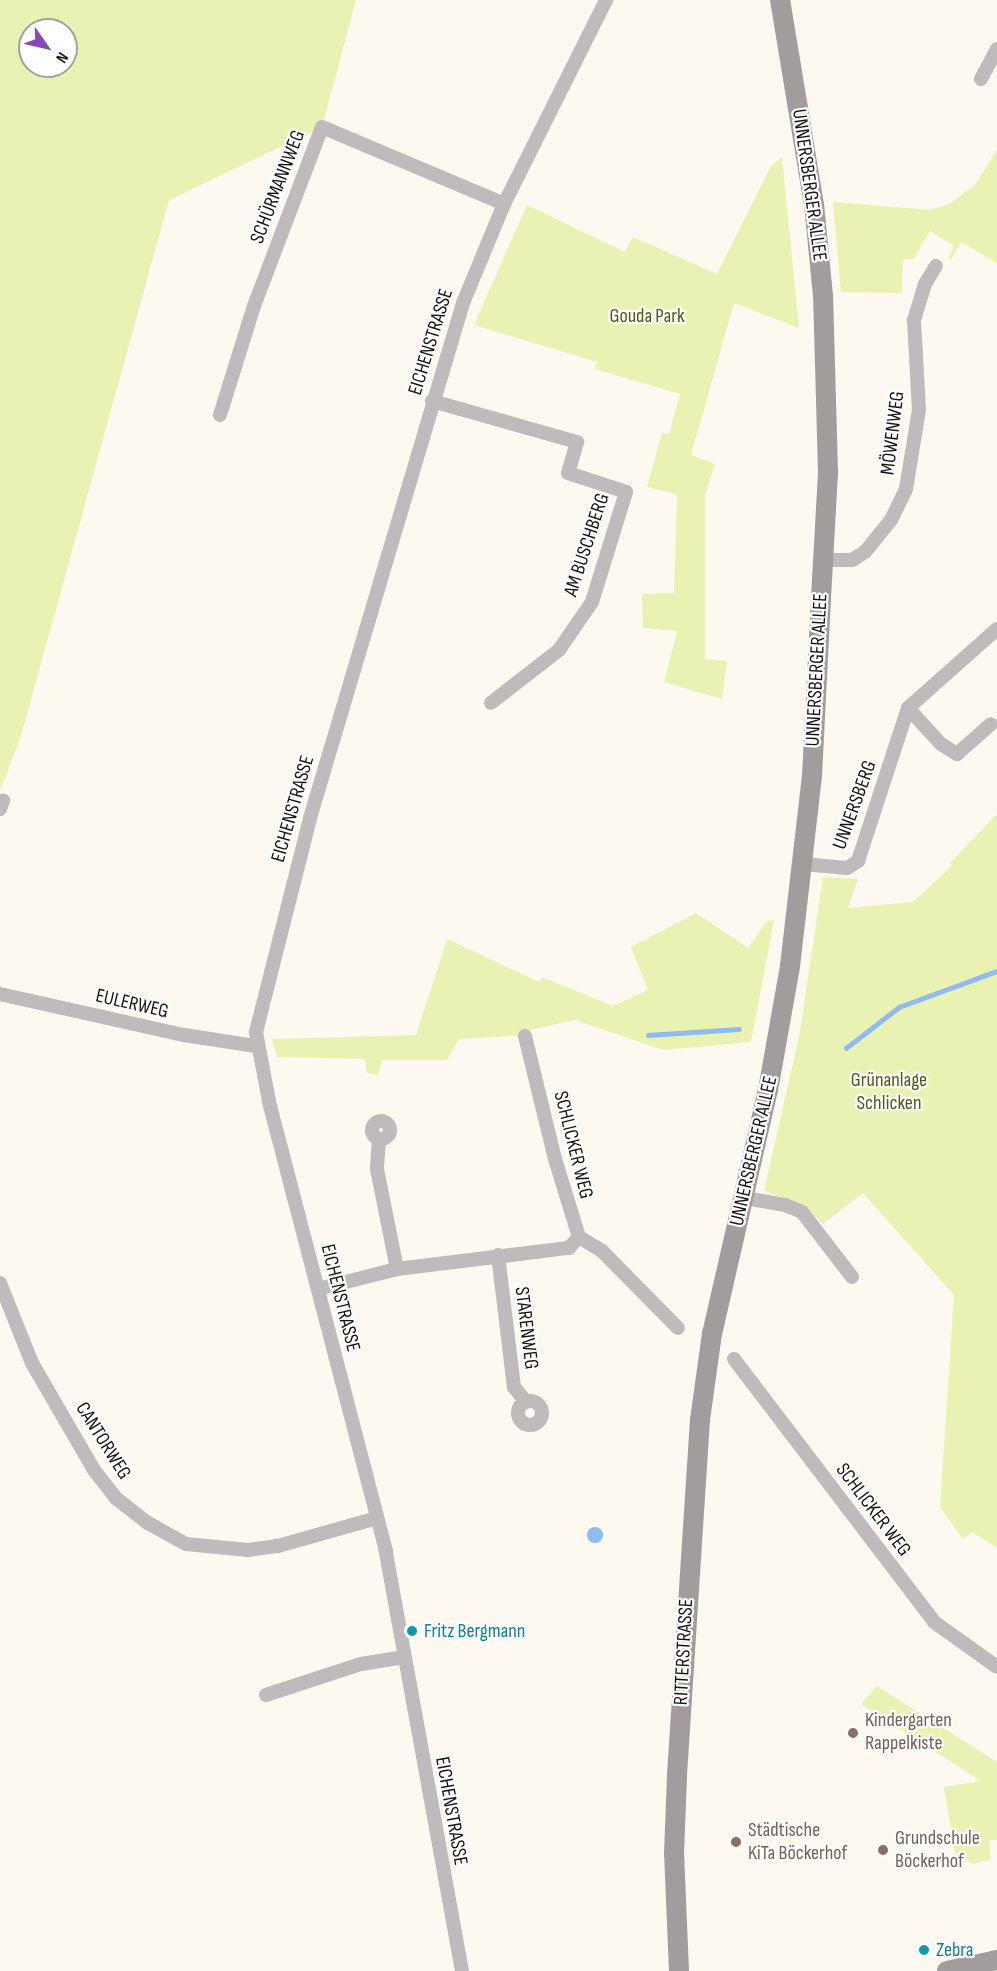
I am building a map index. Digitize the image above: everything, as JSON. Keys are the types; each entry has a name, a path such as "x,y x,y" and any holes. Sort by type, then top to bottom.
{"main road":[{"name":"UNNERSBERGER ALLEE","path":"712,1334 745,1198 779,1036 803,864 812,776 828,472 823,296 814,205 780,0"},
{"name":"RITTERSTRASSE","path":"679,1971 674,1854 677,1775 700,1420 712,1334"},
{"path":"947,1971 997,1960"}],"street":[{"name":"EICHENSTRASSE","path":"462,1971 377,1518 256,1046 264,993 302,849 432,401 466,295 504,204 606,0"},
{"path":"981,79 997,50"},
{"name":"SCHÜRMANNWEG","path":"220,415 254,306 322,127 504,204"},
{"name":"MÖWENWEG","path":"822,560 852,560 865,552 891,520 906,489 919,410 913,327 925,284 936,266"},
{"name":"AM BUSCHBERG","path":"432,401 577,442 568,473 626,492 592,602 558,650 491,702"},
{"path":"990,724 957,754 941,744 908,708 997,629"},
{"name":"UNNERSBERG","path":"803,864 846,868 858,861 908,708"},
{"name":"EULERWEG","path":"0,994 184,1035 256,1046"},
{"name":"SCHLICKER WEG","path":"525,1036 555,1159 579,1237"},
{"path":"379,1139 377,1169 397,1269"},
{"path":"745,1198 785,1205 802,1212 852,1278"},
{"path":"318,1289 397,1269 569,1248 579,1237 602,1251 678,1328"},
{"name":"STARENWEG","path":"498,1255 513,1387 526,1402"},
{"name":"CANTORWEG","path":"0,1282 32,1363 94,1470 117,1499 148,1523 186,1544 248,1550 278,1546 377,1518"},
{"name":"SCHLICKER WEG","path":"735,1359 922,1608 944,1632 997,1667"},
{"path":"266,1695 361,1664 404,1658"}],"green space":[{"path":"0,0 356,0 322,127 169,200 21,736 0,791"},
{"path":"997,150 997,263 961,242 951,260 948,258 954,246 930,231 914,259 903,259 902,293 841,292 833,202 931,210 949,204 974,186"},
{"name":"Gouda Park","path":"782,157 799,328 734,303 691,455 715,464 705,495 705,659 727,661 722,699 664,682 677,631 643,628 642,594 674,593 677,494 647,487 662,433 669,434 680,394 595,369 597,362 474,325 527,205 625,252 633,237 717,274 771,166"},
{"name":"Grünanlage Schlicken","path":"997,814 997,1548 972,1532 963,1539 940,1507 954,1295 863,1193 823,1224 805,1205 764,1191 800,1032 823,877 858,879 848,908 913,902 952,866 950,863"},
{"path":"696,913 748,948 766,922 774,920 751,1042 663,1050 575,1020 530,1030 531,1035 459,1039 447,1060 382,1060 378,1075 367,1073 365,1059 277,1057 272,1039 416,1035 447,939 539,982 542,977 613,1006 648,990 631,947"},
{"path":"877,1686 997,1762 997,1840 989,1840 991,1860 973,1864 955,1853 944,1787 981,1781 861,1704"}],"water":[{"path":"595,1527 601,1529 603,1535 601,1541 595,1543 589,1541 587,1535 589,1529"}],"waterway":[{"path":"846,1048 899,1007 997,971"},
{"path":"648,1035 739,1029"}],"place":[{"name":"Fritz Bergmann","path":"412,1631"},
{"name":"Kindergarten Rappelkiste","path":"853,1733"},
{"name":"Städtische KiTa Böckerhof","path":"736,1842"},
{"name":"Grundschule Böckerhof","path":"883,1850"},
{"name":"Zebra","path":"924,1950"}]}
